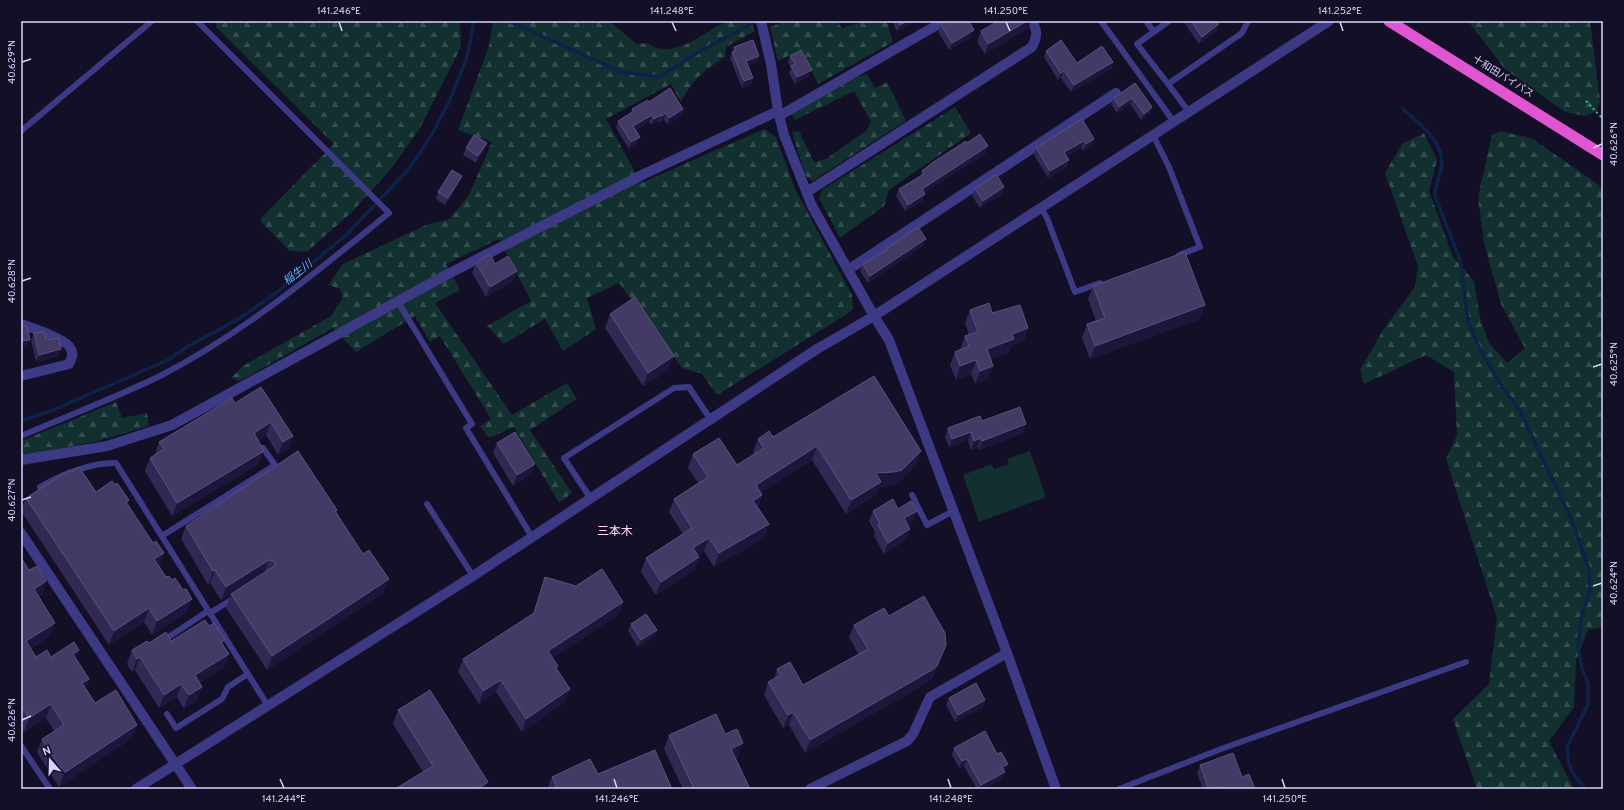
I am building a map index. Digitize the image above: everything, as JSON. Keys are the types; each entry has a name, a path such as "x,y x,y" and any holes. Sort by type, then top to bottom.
{"highway":[{"name":"十和田バイパス","path":"1389,21 1603,155"}],"street":[{"path":"761,21 771,64 778,114 784,135 812,206 889,340 1007,653 1056,789"},
{"path":"21,460 107,446 172,425 398,302 644,174 778,114 944,21"},
{"path":"807,192 1032,47 1037,37 1036,29 1032,21"},
{"path":"136,789 473,576 817,349 874,316 1329,21"},
{"path":"848,270 1116,93"},
{"path":"21,324 66,342 72,349 73,356 69,364 21,376"},
{"path":"21,533 192,789"},
{"path":"810,789 907,741 913,734 930,697 1007,653"}],"lane":[{"path":"21,131 152,21"},
{"path":"21,436 159,376 202,352 264,312 389,213 197,21"},
{"path":"1101,21 1174,122"},
{"path":"1146,21 1154,32"},
{"path":"1169,21 1137,44 1189,112"},
{"path":"1168,84 1242,33 1248,21"},
{"path":"1153,135 1169,167 1200,247 1174,257"},
{"path":"1041,208 1047,218 1075,292 1107,281"},
{"path":"398,302 472,424 466,428 532,537"},
{"path":"591,499 564,458 674,388 689,387 711,420"},
{"path":"162,536 275,466 263,448"},
{"path":"40,487 59,476 107,462 116,463 268,706"},
{"path":"912,495 927,525 953,511"},
{"path":"427,504 473,576"},
{"path":"164,640 241,593"},
{"path":"1119,789 1222,749 1466,662"},
{"path":"167,714 176,728 222,699 228,687 248,674"},
{"path":"21,746 50,789"}],"path":[{"path":"1586,101 1603,119"}],"green space":[{"path":"216,21 460,21 461,47 420,128 391,169 353,211 307,252 290,251 262,223 261,218 334,144 216,27"},
{"path":"493,21 609,21 637,44 647,43 657,48 668,49 689,43 719,25 729,21 751,21 755,31 726,47 725,57 694,81 681,102 671,84 606,119 641,183 764,129 776,137 795,189 852,295 853,310 717,395 702,374 682,368 619,283 587,298 596,329 563,351 545,319 504,344 487,326 531,301 499,239 446,264 460,290 435,303 512,415 567,383 577,399 530,430 572,493 559,503 514,427 489,438 480,426 491,419 440,336 430,342 415,316 356,352 333,328 240,381 231,378 243,366 331,316 343,298 340,289 328,285 343,264 426,225 450,219 469,195 492,142 458,130 489,46"},
{"path":"787,21 837,21 842,28 864,22 887,22 893,42 818,84 801,50 778,61 770,27"},
{"path":"1468,21 1590,21 1600,101 1597,111 1586,116 1565,112 1505,69"},
{"path":"867,74 875,88 887,82 906,121 812,181 805,175 792,132 799,131 814,162 826,159 867,130 871,122 854,91 795,120 791,113 859,76"},
{"path":"955,107 971,133 889,190 884,206 840,238 819,198 822,190"},
{"path":"1501,131 1533,139 1603,188 1603,627 1588,630 1576,660 1574,707 1549,741 1574,789 1477,789 1453,719 1489,684 1497,618 1446,459 1457,435 1454,372 1426,355 1364,384 1360,370 1383,330 1415,287 1418,266 1385,173 1402,144 1424,133 1437,160 1429,191 1453,257 1474,281 1480,318 1489,343 1507,363 1525,348 1501,304 1484,243 1478,197 1492,135"},
{"path":"116,402 122,418 147,413 149,426 98,441 21,456 21,441"},
{"path":"1030,451 1046,497 979,522 963,475 992,464 994,469 1009,464 1007,459"}],"building":[{"path":"898,21 907,21 900,25"},
{"path":"947,21 969,21 974,30 952,43 941,25"},
{"path":"998,21 1027,21 988,44 981,31"},
{"path":"1191,21 1217,21 1219,24 1202,37"},
{"path":"753,40 759,56 746,61 753,78 744,81 732,52 736,51 734,47"},
{"path":"1061,40 1077,63 1102,46 1113,62 1074,85 1064,71 1061,73 1046,51"},
{"path":"801,50 812,70 797,77 791,66 795,64 790,56"},
{"path":"1135,83 1152,107 1144,114 1132,98 1119,107 1114,98"},
{"path":"670,88 683,109 669,118 666,113 654,119 652,115 633,126 640,137 631,142 618,121 634,111 632,109 648,100 649,102"},
{"path":"1082,119 1094,139 1086,144 1084,141 1064,152 1069,160 1050,171 1036,148"},
{"path":"980,134 988,146 922,189 925,194 908,205 899,189 924,174 922,171 932,163 966,141 967,143"},
{"path":"474,135 487,143 478,156 466,148"},
{"path":"452,170 462,176 448,198 438,192"},
{"path":"996,174 1004,187 983,201 975,189"},
{"path":"918,227 926,239 870,276 863,264 887,250 886,249"},
{"path":"1185,252 1205,305 1095,346 1087,324 1105,318 1093,286"},
{"path":"490,254 495,264 508,256 517,271 490,287 476,263"},
{"path":"635,297 674,356 648,373 610,314"},
{"path":"989,303 992,313 1020,305 1028,328 1012,334 1014,339 987,349 993,366 980,371 976,360 960,366 955,352 969,346 965,336 978,332 970,310"},
{"path":"21,326 27,326 30,340 21,341"},
{"path":"44,332 46,340 59,338 61,349 39,355 34,333"},
{"path":"874,376 921,451 902,470 876,473 881,482 851,500 817,446 756,485 762,495 753,501 769,524 719,553 709,538 693,548 699,557 661,582 646,558 692,528 674,499 708,477 693,454 719,438 737,465 764,448 758,439 769,431 773,437"},
{"path":"261,387 293,436 283,442 271,422 254,433 264,451 177,503 150,458 164,449 159,442 232,398 235,403"},
{"path":"1020,407 1026,424 982,441 981,438 974,441 971,432 952,439 948,428 980,416 982,421"},
{"path":"515,432 535,464 517,475 497,443"},
{"path":"298,451 337,510 335,511 363,554 369,550 389,579 272,656 231,594 273,567 275,564 274,561 269,560 226,587 215,570 213,571 186,526"},
{"path":"79,467 96,492 112,481 115,485 117,483 129,500 126,502 153,543 156,541 164,553 154,559 166,577 169,576 172,580 175,578 183,590 186,589 192,599 157,621 149,608 114,631 26,498 69,470 71,472"},
{"path":"893,499 898,509 911,501 917,511 904,518 910,529 888,543 878,525 880,524 873,511"},
{"path":"21,558 29,570 37,566 46,581 34,589 55,623 26,641 36,657 47,650 51,657 74,642 79,650 73,654 89,679 82,683 95,703 116,690 137,725 64,773 42,739 64,725 51,704 29,718 21,706"},
{"path":"602,569 623,602 548,651 558,666 556,668 570,689 526,719 501,680 483,691 463,659 534,613 545,577 576,586"},
{"path":"924,596 945,633 946,645 937,666 810,740 793,712 788,715 768,682 781,675 777,669 790,662 803,685 868,649 854,625 884,608 889,616"},
{"path":"646,614 657,630 641,640 631,624"},
{"path":"205,620 209,626 214,623 225,640 221,642 229,654 195,675 202,687 189,695 181,684 164,695 140,657 137,659 132,650 147,641 149,643 166,632 171,641"},
{"path":"976,683 985,700 958,715 949,698"},
{"path":"430,690 488,782 477,789 395,789 433,766 398,710"},
{"path":"716,714 725,734 737,729 743,743 731,749 750,789 694,789 669,735"},
{"path":"985,731 997,754 1001,752 1008,764 1002,767 1005,772 981,785 967,759 962,761 954,748"},
{"path":"655,750 672,789 557,789 552,777 590,759 598,774"},
{"path":"1233,753 1242,777 1249,774 1255,789 1220,789 1219,786 1209,789 1200,765"}],"waterway":[{"name":"稲生川","path":"21,421 53,410 168,360 187,347 240,318 276,293 345,236 409,169 431,136 449,102 467,57 474,21"},
{"path":"509,21 621,72 660,77 697,53 757,21"},
{"path":"1403,109 1427,131 1437,144 1440,152 1442,164 1435,196 1460,260 1468,321 1479,348 1503,388 1520,411 1572,521 1589,569 1590,591 1581,618 1578,646 1582,668 1588,684 1588,704 1567,747 1569,764 1575,777 1586,789"}],"district":[{"name":"三本木","path":"615,532"}]}
